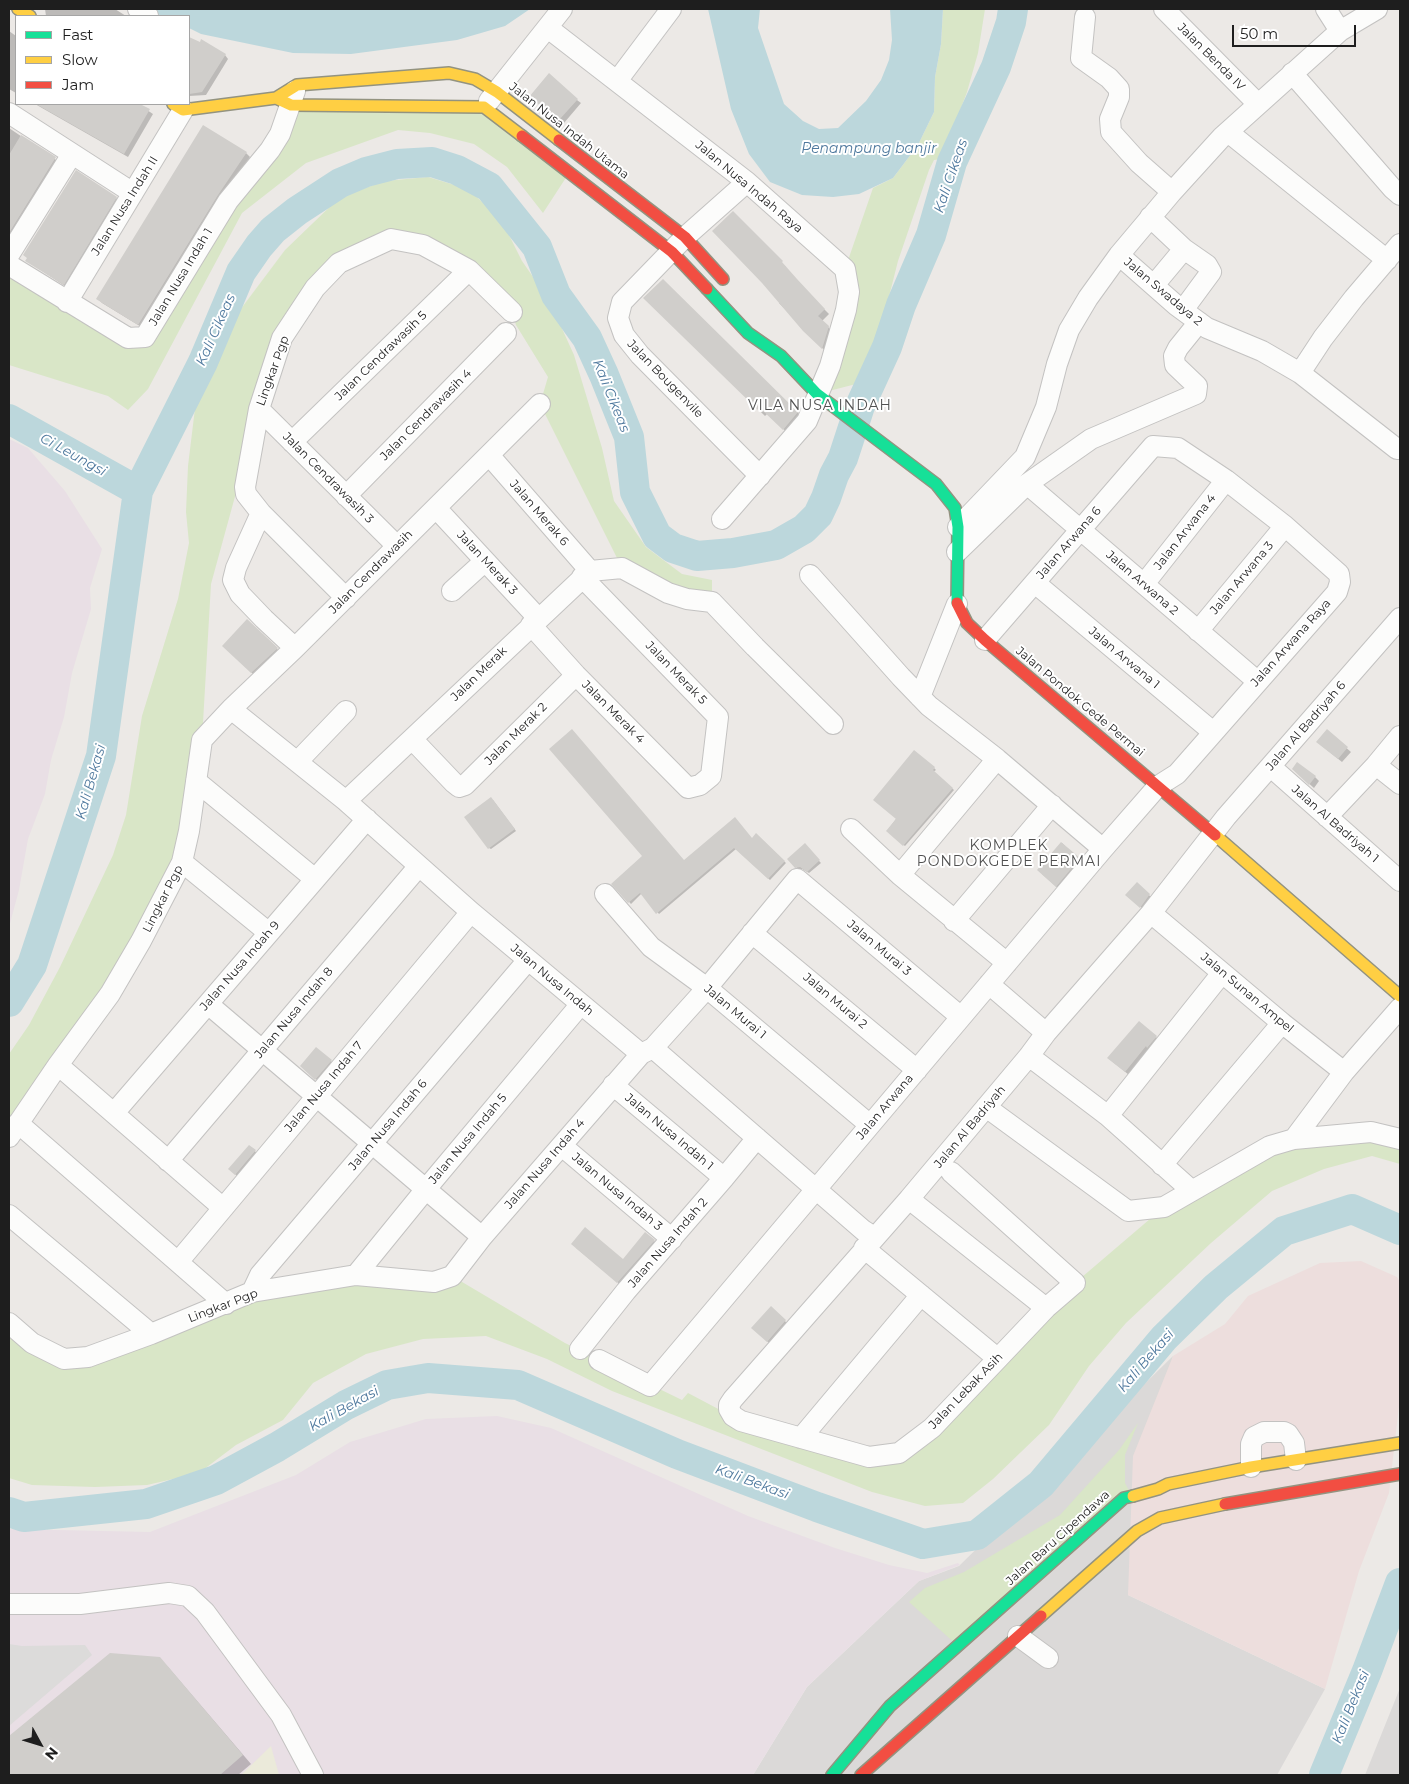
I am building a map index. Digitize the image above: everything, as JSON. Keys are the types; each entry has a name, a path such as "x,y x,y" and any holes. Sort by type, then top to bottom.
{"street":[{"path":"178,107 284,102 490,99 562,9"},
{"path":"616,81 671,9"},
{"name":"Jalan Benda IV","path":"1164,9 1258,104"},
{"path":"1326,9 1340,31"},
{"path":"958,527 1025,457 1046,406 1057,364 1069,330 1088,298 1119,255 1172,192 1228,132 1340,31 1377,9"},
{"path":"1085,17 1081,58 1109,78 1119,89 1119,97 1110,119 1111,132 1139,163 1172,192"},
{"name":"Jalan Nusa Indah Raya","path":"548,28 747,182 845,269 850,292 822,398"},
{"name":"Jalan Nusa Indah Utama","path":"297,84 448,73 476,79 490,99 678,244 730,287"},
{"path":"1292,73 1400,195"},
{"name":"Jalan Nusa Indah 1","path":"9,265 128,338 145,337 228,201 280,134 284,102 297,84"},
{"name":"Jalan Nusa Indah Utama","path":"490,99 678,244 748,333 781,356 822,398"},
{"name":"Jalan Nusa Indah II","path":"67,302 133,193 178,107"},
{"path":"9,114 133,193"},
{"path":"1228,132 1387,260"},
{"path":"9,255 72,154"},
{"name":"Jalan Bougenvile","path":"747,182 678,244 622,302 618,318 624,335 640,355 760,476"},
{"path":"957,552 1028,484 1090,439 1196,394 1197,386 1175,365 1174,356 1211,272 1207,265 1184,249 1150,217"},
{"name":"Lingkar Pgp","path":"346,598 261,513 246,494 245,487 259,409 282,338 315,288 339,263 391,239 423,245 469,270 512,312"},
{"path":"1300,373 1323,338 1400,244"},
{"path":"1154,286 1184,249"},
{"name":"Jalan Swadaya 2","path":"1119,255 1154,286 1207,328 1262,351 1300,373 1397,449 1400,449"},
{"name":"Jalan Cendrawasih 5","path":"292,442 469,270"},
{"name":"Jalan Nusa Indah Utama","path":"767,331 781,356"},
{"name":"Jalan Cendrawasih 4","path":"346,496 506,333"},
{"path":"722,519 807,421 822,398 936,484 954,508 958,527 957,604 920,697"},
{"name":"Jalan Cendrawasih","path":"202,740 231,708 346,598 540,404"},
{"name":"Jalan Cendrawasih 3","path":"259,409 397,546"},
{"name":"Jalan Arwana Raya","path":"1154,446 1178,448 1226,480 1285,526 1339,574 1340,582 1337,592 1177,774 1158,786"},
{"name":"Jalan Arwana 6","path":"985,640 1154,446"},
{"name":"Jalan Merak 6","path":"489,455 586,574"},
{"name":"Jalan Arwana 4","path":"1144,584 1226,480"},
{"name":"Jalan Arwana 2","path":"1028,484 1258,681"},
{"name":"Jalan Merak 3","path":"436,508 485,561 535,621"},
{"path":"261,513 236,568 233,580 240,594 295,648"},
{"name":"Jalan Arwana 3","path":"1198,631 1285,526"},
{"path":"452,591 485,561"},
{"path":"586,574 622,568 668,593 687,599 712,602 833,724"},
{"name":"Jalan Merak","path":"346,801 586,574"},
{"name":"Jalan Merak 5","path":"586,574 718,717 711,776 700,785"},
{"path":"810,575 929,706 997,759 1103,849"},
{"name":"Jalan Arwana 1","path":"1035,583 1213,732"},
{"name":"Jalan Pondok Gede Permai","path":"957,604 967,623 985,640 1158,786 1400,996"},
{"name":"Jalan Al Badriyah 6","path":"1213,835 1226,816 1400,618"},
{"name":"Jalan Merak 4","path":"535,621 576,675 688,788 700,785"},
{"name":"Jalan Merak 2","path":"412,738 454,783 459,787 465,785 576,675"},
{"name":"Jalan Nusa Indah","path":"231,708 346,801 471,912 581,1004 647,1051 758,1138 863,1230 869,1243 920,1295 997,1358"},
{"path":"298,761 346,711"},
{"path":"1327,817 1376,765 1400,736"},
{"name":"Lingkar Pgp","path":"13,1130 110,994 141,942 182,862 189,831 202,740"},
{"path":"900,876 997,759"},
{"path":"1376,765 1400,784"},
{"name":"Jalan Al Badriyah 1","path":"1271,767 1400,881"},
{"path":"196,781 315,879"},
{"name":"Jalan Arwana","path":"600,1360 650,1386 1158,786"},
{"path":"954,921 1052,805"},
{"name":"Jalan Nusa Indah 9","path":"114,1114 367,819"},
{"path":"852,829 900,876 1007,963"},
{"name":"Jalan Al Badriyah","path":"733,1416 729,1409 733,1399 909,1199 1029,1056 1046,1033 1150,913 1213,835"},
{"path":"182,862 269,933"},
{"name":"Jalan Nusa Indah 8","path":"168,1161 419,866"},
{"name":"Jalan Nusa Indah 4","path":"452,1276 482,1237 613,1085 707,988 797,879"},
{"name":"Jalan Murai 3","path":"797,879 961,1017"},
{"name":"Jalan Murai 1","path":"605,894 651,947 707,988 870,1125"},
{"name":"Jalan Nusa Indah 7","path":"178,1262 471,912"},
{"name":"Jalan Sunan Ampel","path":"1150,913 1344,1072"},
{"name":"Jalan Murai 2","path":"752,933 917,1070"},
{"name":"Jalan Nusa Indah 6","path":"252,1292 260,1275 528,960"},
{"path":"1108,1116 1222,973"},
{"path":"989,984 1046,1033"},
{"path":"208,1004 482,1237"},
{"name":"Jalan Nusa Indah 5","path":"356,1276 426,1189 581,1004"},
{"path":"1294,1139 1344,1072 1400,1008"},
{"path":"1162,1165 1282,1023"},
{"path":"1029,1056 1108,1116 1191,1190"},
{"path":"58,1065 223,1208"},
{"name":"Jalan Nusa Indah 1","path":"613,1085 724,1178"},
{"path":"986,1107 1128,1211 1164,1207 1270,1146 1294,1139 1371,1132 1400,1140"},
{"path":"13,1130 178,1262 226,1304"},
{"name":"Jalan Nusa Indah 2","path":"580,1349 626,1291 758,1138"},
{"name":"Jalan Nusa Indah 3","path":"562,1146 672,1239"},
{"name":"Jalan Lebak Asih","path":"733,1416 739,1420 869,1458 899,1453 932,1428 1046,1308 1075,1284 951,1172"},
{"path":"909,1199 1046,1308"},
{"path":"9,1215 151,1334"},
{"name":"Lingkar Pgp","path":"9,1323 32,1342 64,1359 88,1357 151,1334 252,1292 356,1276 434,1282 452,1276"},
{"path":"801,1438 920,1295"},
{"path":"1251,1467 1251,1444 1254,1437 1264,1432 1284,1432 1288,1434 1294,1443 1296,1460"},
{"name":"Jalan Baru Cipendawa","path":"832,1775 890,1706 961,1649 1124,1498 1158,1489 1168,1484 1251,1467 1400,1443"},
{"path":"861,1775 978,1666 1018,1636 1136,1531 1160,1518 1205,1508 1400,1474"},
{"path":"9,1604 80,1604 169,1593 188,1596 205,1612 282,1715 313,1775"},
{"path":"1018,1636 1048,1658"}],"shaded area":[{"path":"9,439 28,448 65,491 102,549 90,588 91,609 72,673 64,717 51,760 45,794 28,839 19,890 9,927"},
{"path":"1361,1261 1397,1277 1400,1282 1400,1397 1389,1493 1359,1571 1325,1689 1128,1595 1133,1456 1173,1356 1225,1324 1248,1296 1320,1263"},
{"path":"1173,1356 1128,1595 1325,1689 1277,1775 753,1775 807,1687 919,1581 959,1566"},
{"path":"497,1416 551,1428 748,1516 835,1548 889,1565 927,1573 958,1563 960,1565 919,1581 807,1687 753,1775 9,1775 9,1529 150,1532 296,1475 350,1442 426,1419"},
{"path":"9,1644 22,1646 85,1645 92,1655 9,1726"},
{"path":"1400,1688 1400,1775 1365,1775"},
{"path":"271,1746 279,1775 241,1775"}],"green space":[{"path":"943,9 985,9 978,53 967,92 942,159 934,160 929,170 898,261 879,336 860,383 817,394 830,365 845,269 873,188 893,178 918,145 934,112 935,77 941,44"},
{"path":"291,105 484,107 569,173 543,213 507,167 474,144 430,133 398,130 306,163 242,213 148,389 128,410 108,396 9,365 9,265 145,337"},
{"path":"428,177 468,189 501,219 522,261 549,300 574,355 602,448 614,501 646,547 682,574 712,580 712,602 622,568 540,404 548,377 516,325 512,312 469,270 391,239 315,288 259,409 211,584 202,740 182,862 9,1140 9,1054 29,1025 60,967 113,855 126,815 142,716 178,599 189,543 186,512 188,466 197,392 211,358 228,326 285,250 340,197 385,181"},
{"path":"1400,1139 1400,1164 1372,1156 1324,1169 1272,1191 1211,1243 1126,1323 1089,1366 1049,1425 993,1479 963,1503 925,1506 872,1492 612,1391 547,1359 486,1336 423,1339 366,1354 313,1383 283,1420 236,1445 199,1473 147,1485 95,1487 32,1485 9,1478 9,1323 64,1359 252,1292 452,1276 565,1343 682,1400 688,1393 741,1421 899,1453 1075,1283 1164,1207 1270,1146"},
{"path":"1138,1423 1125,1455 1125,1483 1132,1496 958,1646 909,1602 925,1588 964,1572 1060,1515 1119,1450"}],"water":[{"path":"151,9 530,9 505,26 457,40 351,54 293,53 201,34 190,28 190,15 160,15"},
{"name":"Penampung banjir","path":"708,9 760,9 758,28 784,104 803,121 819,129 838,128 866,101 881,80 889,60 892,40 890,9 943,9 941,44 935,77 934,112 918,145 893,178 859,194 833,197 802,195 770,182 749,154 731,109"}],"building":[{"path":"190,37 200,42 201,39 226,54 202,92 190,94"},
{"path":"549,73 578,99 559,120 529,97"},
{"path":"38,105 142,105 150,109 124,154"},
{"path":"203,125 247,152 218,195 138,325 96,299"},
{"path":"21,135 56,157 9,233 9,155"},
{"path":"76,170 117,197 64,285 25,261 27,258 23,255"},
{"path":"733,211 783,261 825,309 818,316 829,326 822,349 803,331 762,283 712,231"},
{"path":"663,279 798,412 783,430 761,409 759,411 643,298"},
{"path":"247,619 278,648 251,673 222,646"},
{"path":"572,729 684,860 735,817 752,838 756,833 785,861 768,879 734,848 656,914 640,893 628,903 611,884 642,856 549,749"},
{"path":"1327,729 1348,747 1338,759 1316,742"},
{"path":"914,750 935,767 933,770 953,788 903,846 886,831 896,819 873,800"},
{"path":"1297,762 1316,776 1309,785 1292,769"},
{"path":"491,797 515,829 488,849 464,817"},
{"path":"1061,842 1080,858 1056,887 1037,870"},
{"path":"805,843 820,860 807,872 800,867 795,868 787,859"},
{"path":"1137,882 1150,894 1140,908 1125,895"},
{"path":"1139,1021 1157,1036 1147,1048 1146,1046 1125,1072 1107,1058"},
{"path":"316,1047 332,1060 315,1080 300,1066"},
{"path":"249,1145 256,1150 235,1175 228,1169"},
{"path":"585,1227 623,1259 645,1232 655,1240 617,1283 571,1244"},
{"path":"771,1306 786,1320 767,1342 751,1328"},
{"path":"110,1653 160,1657 243,1755 220,1775 9,1775 9,1736"}],"waterway":[{"name":"Kali Cikeas","path":"9,1002 32,965 101,756 138,491 203,362 241,272 273,230 297,211 340,183 366,172 397,164 432,162 457,170 489,187 537,247 556,295 587,338 629,437 635,492 657,536 673,548 697,556 733,553 776,545 804,529 818,515 826,498 834,475 843,458 860,406 887,347 901,305 931,235 952,162 996,67 1011,22 1013,9"},
{"name":"Ci Leungsi","path":"9,419 138,491"},
{"name":"Kali Bekasi","path":"9,1512 24,1517 146,1504 216,1480 277,1447 346,1405 387,1385 428,1378 518,1385 677,1454 817,1507 923,1544 977,1535 1041,1484 1164,1338 1216,1287 1284,1231 1352,1209 1400,1230"},
{"name":"Kali Bekasi","path":"1324,1775 1367,1671 1400,1583"}],"traffic: fast":[{"path":"707,289 748,333 781,356 817,394 936,484 955,508 958,527 957,603"},
{"path":"832,1775 890,1706 1124,1498 1133,1496"}],"traffic: slow":[{"path":"18,9 28,15"},
{"path":"175,105 183,110 276,98 297,85 449,73 475,79 497,92 559,140"},
{"path":"276,98 291,105 484,107 522,136"},
{"path":"1215,835 1400,996"},
{"path":"1133,1496 1168,1484 1251,1467 1400,1443"},
{"path":"1041,1616 1137,1531 1160,1518 1225,1504"}],"traffic: jam":[{"path":"522,136 672,252 707,289"},
{"path":"559,140 685,237 723,279"},
{"path":"957,603 967,623 985,640 1215,835"},
{"path":"1225,1504 1400,1474"},
{"path":"861,1775 1041,1616"}],"district":[{"name":"VILA NUSA INDAH","path":"820,406"},
{"name":"KOMPLEK PONDOKGEDE PERMAI","path":"1009,854"}]}
